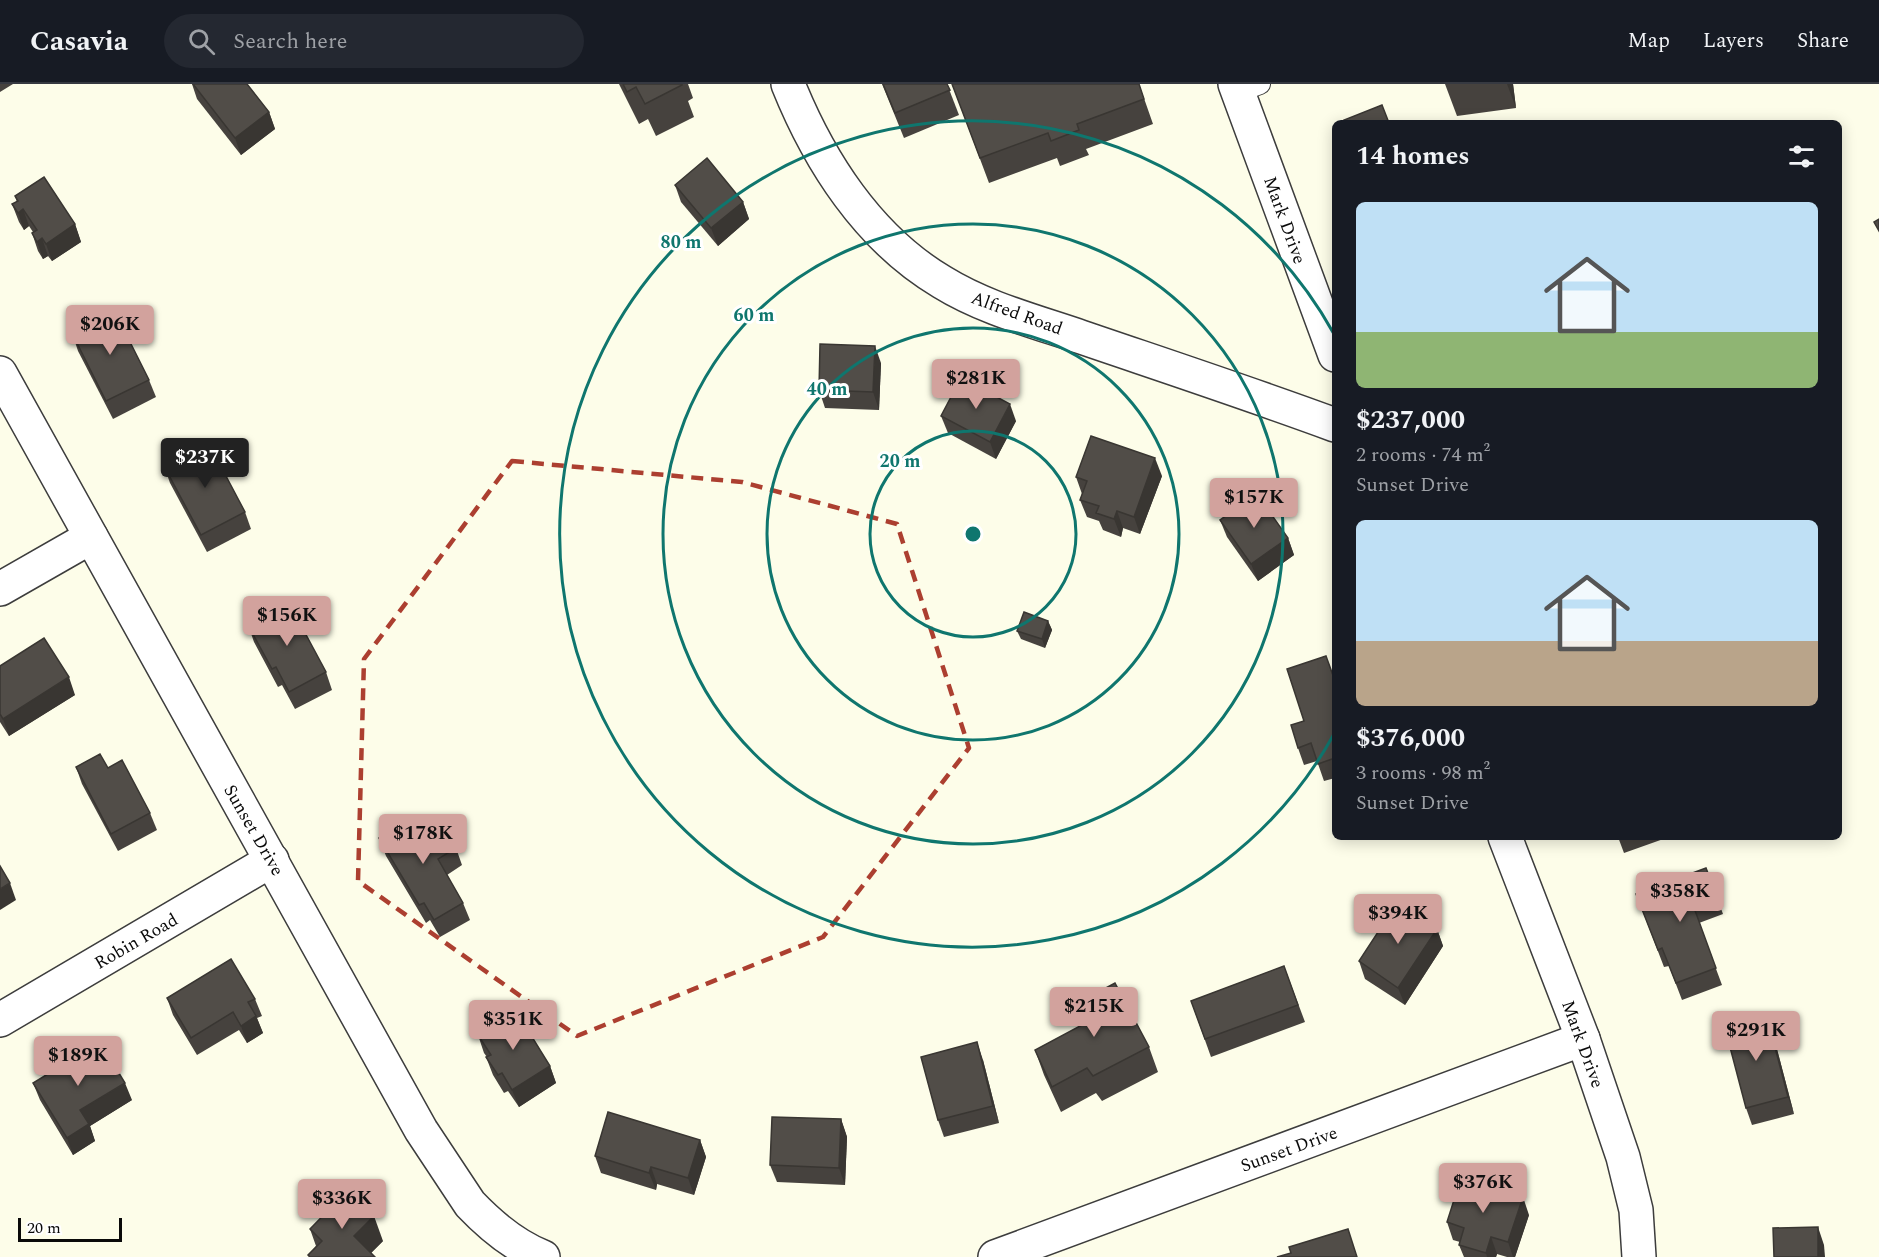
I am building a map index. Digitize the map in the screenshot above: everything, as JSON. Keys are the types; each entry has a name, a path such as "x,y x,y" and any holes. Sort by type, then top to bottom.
{"street":[{"name":"Alfred Road","path":"788,84 800,115 821,155 866,217 900,251 940,281 990,305 1332,424"},
{"name":"Mark Drive","path":"1244,86 1332,346"},
{"name":"Sunset Drive","path":"0,373 421,1130 470,1204 498,1230 527,1251 543,1257"},
{"path":"0,589 91,537"},
{"name":"Mark Drive","path":"1506,840 1583,1040 1623,1157 1636,1210 1639,1257"},
{"name":"Robin Road","path":"0,1020 272,860"},
{"name":"Sunset Drive","path":"995,1257 1583,1040"}],"highlighted area":[{"path":"512,461 742,482 897,524 969,748 823,937 577,1036 358,881 364,659"}],"building":[{"path":"193,84 247,84 269,112 235,138"},
{"path":"623,84 682,85 645,104 636,87 627,92"},
{"path":"883,84 947,84 950,90 895,113"},
{"path":"952,84 1139,84 1144,99 1077,124 1079,130 1051,141 1048,133 980,158"},
{"path":"1382,105 1388,120 1344,120"},
{"path":"707,158 743,202 711,228 675,185"},
{"path":"44,177 75,224 46,244 42,238 37,242 32,233 37,230 23,209 18,213 12,204 18,201 15,196"},
{"path":"1879,219 1879,231 1874,222"},
{"path":"115,312 149,380 106,401 72,333"},
{"path":"820,344 875,346 873,392 819,390"},
{"path":"961,378 1010,404 990,442 941,416"},
{"path":"1091,436 1155,458 1134,517 1117,511 1114,519 1096,513 1099,506 1080,500 1087,481 1076,477"},
{"path":"208,442 245,512 201,535 164,466"},
{"path":"1257,494 1288,538 1251,564 1220,520"},
{"path":"289,603 326,672 289,692 276,667 272,669 248,625"},
{"path":"1024,612 1048,621 1042,639 1017,631"},
{"path":"44,638 69,677 3,719 0,714 0,666"},
{"path":"1326,656 1332,673 1332,759 1318,764 1311,743 1298,748 1291,725 1304,721 1287,669"},
{"path":"100,754 108,768 122,760 150,813 111,834 76,767"},
{"path":"414,817 425,836 443,826 456,848 438,859 463,903 434,920 424,903 419,905 379,838"},
{"path":"0,866 10,883 0,889"},
{"path":"1706,868 1717,896 1693,905 1716,968 1676,983 1662,948 1658,950 1636,894"},
{"path":"1397,903 1437,929 1398,988 1359,961"},
{"path":"231,959 255,999 248,1002 256,1016 241,1026 233,1012 191,1038 167,998"},
{"path":"1284,966 1298,1005 1205,1039 1191,1001"},
{"path":"1115,983 1149,1047 1093,1076 1087,1068 1052,1087 1035,1050 1082,1025 1072,1006"},
{"path":"516,1011 550,1066 512,1090 502,1073 498,1075 486,1057 491,1055 478,1035"},
{"path":"1767,1017 1788,1097 1746,1108 1725,1028"},
{"path":"100,1042 125,1083 80,1110 89,1124 67,1138 33,1083"},
{"path":"977,1042 993,1106 938,1120 921,1057"},
{"path":"608,1112 700,1140 688,1178 651,1167 649,1173 595,1156"},
{"path":"772,1117 841,1119 839,1168 770,1165"},
{"path":"1461,1178 1523,1197 1508,1242 1491,1237 1486,1253 1459,1245 1464,1228 1447,1222"},
{"path":"348,1190 374,1216 354,1236 375,1257 310,1257 308,1255 322,1241 310,1229"},
{"path":"1818,1227 1818,1257 1774,1257 1773,1228"},
{"path":"1348,1229 1357,1257 1277,1257 1291,1253 1289,1247"}]}
